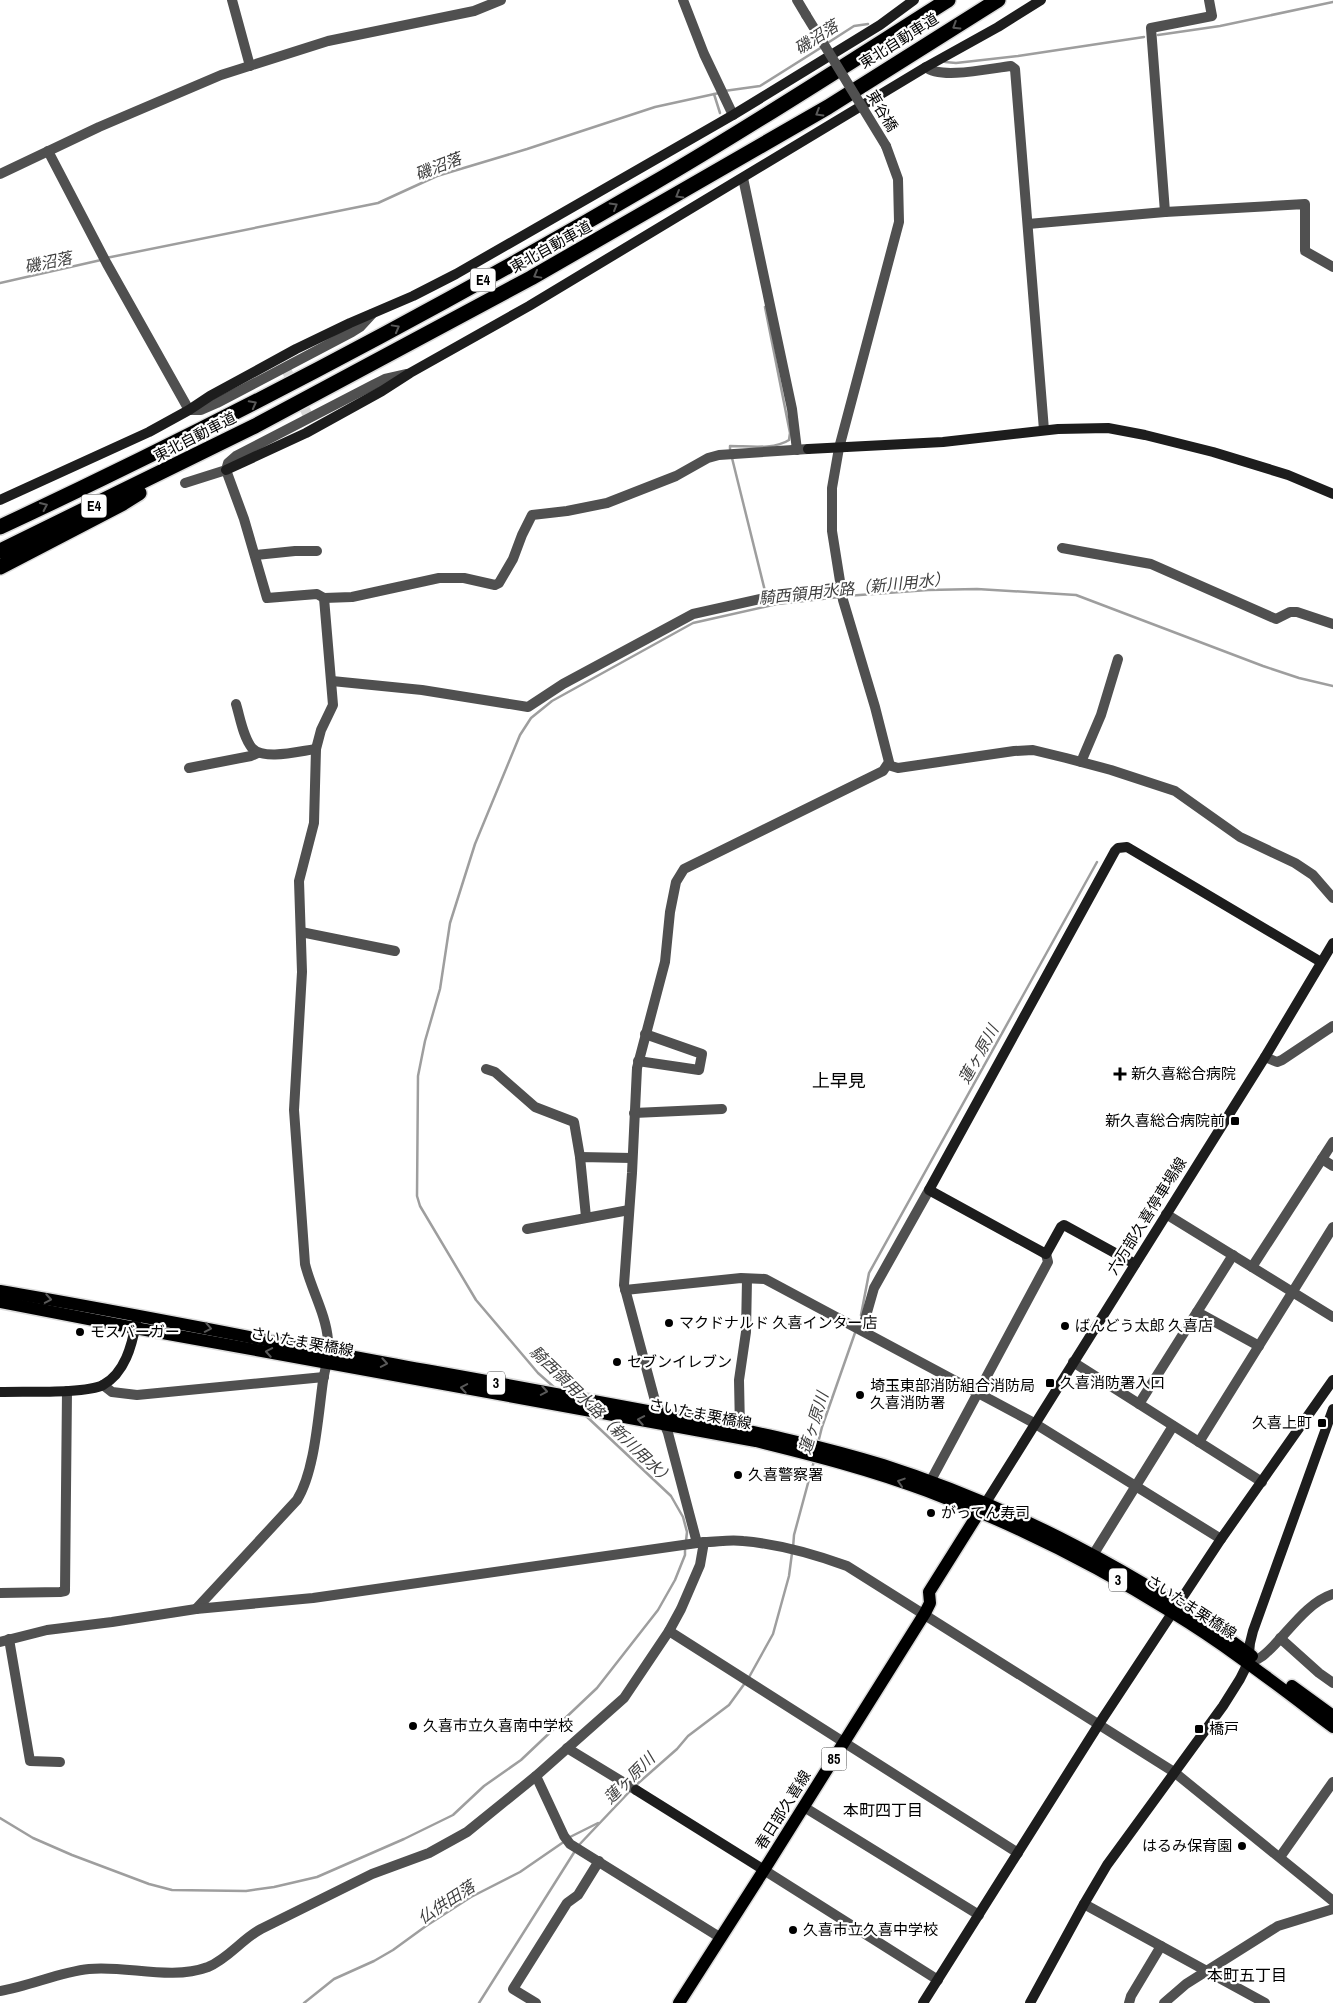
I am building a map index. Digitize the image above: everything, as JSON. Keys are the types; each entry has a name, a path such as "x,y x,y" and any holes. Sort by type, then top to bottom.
{"highway":[{"name":"東北自動車道","path":"0,527 214,424 437,306 652,184 948,0"},
{"name":"東北自動車道","path":"0,551 188,460 429,334 629,223 828,107 998,0"},
{"path":"0,567 123,503 188,460"}],"main road":[{"name":"さいたま栗橋線","path":"0,1290 138,1314 327,1357"},
{"name":"さいたま栗橋線","path":"0,1302 135,1328 327,1357 662,1418 740,1429 827,1449 930,1482 1176,1609"},
{"name":"さいたま栗橋線","path":"662,1418 814,1456 926,1490 982,1508 1093,1555 1251,1659 1333,1716"},
{"name":"春日部久喜線","path":"678,2003 804,1807 924,1613 930,1603 929,1592 982,1508"},
{"name":"さいたま栗橋線","path":"1251,1659 1333,1727"}],"street":[{"path":"232,0 250,66"},
{"path":"0,174 221,75 328,41 474,11 502,0"},
{"path":"683,0 704,54 733,115"},
{"name":"東谷橋","path":"797,0 886,146 898,179 899,222 839,448 832,488 832,531 841,593 889,756 888,765"},
{"path":"0,500 149,432 296,349 413,296 456,274 733,115 880,25 914,0"},
{"path":"185,483 226,470 306,433 353,408 410,373 528,306 1041,0"},
{"path":"1164,212 1151,28 1212,16 1209,0"},
{"path":"926,67 934,72 947,73 1011,66 1014,69 1044,430"},
{"path":"48,151 104,258 189,410"},
{"path":"743,178 792,409 803,450"},
{"path":"1028,224 1164,212 1305,204 1305,251 1333,267"},
{"path":"226,470 256,555 267,598 316,594 324,598 352,596 439,578 464,578 495,585 499,583 513,559 532,515 567,511 607,503 676,476 719,454 943,442 1044,430 1108,428 1213,452 1269,470 1333,494"},
{"path":"1062,548 1151,564 1276,618 1290,612 1297,612 1333,624"},
{"path":"256,555 317,551"},
{"path":"332,681 422,690 528,707 562,684 693,614 765,598 841,593"},
{"path":"196,1609 297,1500 304,1489 314,1443 327,1357 328,1335 305,1264 294,1110 302,972 299,882 314,823 316,749 321,730 333,709 324,598"},
{"path":"1081,762 1101,715 1118,659"},
{"path":"236,704 247,739 252,748 258,753 271,755 316,749"},
{"path":"0,1991 20,1988 54,1976 89,1969 164,1972 208,1967 219,1962 260,1929 372,1874 429,1853 467,1832 536,1776 624,1698 669,1631 681,1609 700,1565 701,1543 625,1290 638,1060 665,962 670,912 676,882 684,869 883,771 888,765 898,768 1014,751 1033,750 1111,770 1175,791 1240,837 1295,863 1313,875 1333,898"},
{"path":"189,768 258,753"},
{"path":"858,1328 874,1288 1114,851 1118,848 1127,847 1321,962"},
{"path":"301,932 395,951"},
{"name":"六万部久喜停車場線","path":"982,1508 1265,1057 1333,943"},
{"path":"1265,1057 1277,1062 1282,1060 1333,1026"},
{"path":"638,1060 699,1070 702,1054 645,1034"},
{"path":"486,1069 495,1072 535,1107 574,1122 580,1157 586,1217"},
{"path":"634,1113 722,1109"},
{"path":"1252,1267 1333,1142"},
{"path":"580,1157 632,1158"},
{"path":"1322,1159 1333,1166"},
{"path":"929,1190 1046,1254"},
{"path":"527,1229 629,1210"},
{"path":"1166,1214 1333,1317"},
{"path":"930,1482 1048,1262 1046,1254 1061,1227 1064,1225 1135,1264"},
{"path":"1199,1442 1333,1227"},
{"path":"1139,1404 1233,1255"},
{"path":"625,1290 747,1278 765,1279 1034,1423 1221,1539"},
{"path":"740,1429 739,1380 746,1332 747,1278"},
{"path":"1198,1312 1259,1346"},
{"path":"0,1392 67,1391 102,1385 118,1372 124,1364 138,1314"},
{"path":"1073,1362 1262,1482"},
{"path":"102,1385 112,1392 137,1395 324,1377"},
{"path":"923,2003 1099,1724 1221,1539 1333,1380"},
{"path":"0,1593 65,1591 67,1391"},
{"path":"1030,2003 1107,1864 1223,1706 1251,1659 1253,1631 1333,1409"},
{"path":"1093,1555 1173,1426"},
{"path":"60,1762 30,1761 4,1641 47,1630 196,1609 313,1598 701,1543 741,1540 825,1558 847,1566 1174,1772 1333,1901"},
{"path":"1251,1659 1264,1656 1312,1607 1333,1594"},
{"path":"669,1631 1018,1853"},
{"path":"1280,1638 1333,1683"},
{"path":"567,1748 938,1980"},
{"path":"536,1776 564,1836 578,1850 600,1861 721,1938"},
{"path":"1280,1858 1333,1782"},
{"path":"804,1807 979,1915"},
{"path":"536,2003 513,1989 567,1903 578,1894 600,1861"},
{"path":"1084,1904 1266,2003"},
{"path":"1164,2003 1186,1984 1278,1926 1333,1909"},
{"path":"1129,2003 1131,1996 1160,1946"}],"waterway":[{"name":"磯沼落","path":"1158,35 1220,26 1333,2"},
{"name":"磯沼落","path":"826,44 854,26 868,24"},
{"name":"磯沼落","path":"945,62 956,63 1018,56 1144,37"},
{"name":"磯沼落","path":"724,91 760,86 822,47"},
{"name":"磯沼落","path":"106,258 378,203 437,176 655,107 719,93"},
{"path":"714,94 720,113"},
{"name":"磯沼落","path":"0,283 101,260"},
{"path":"730,449 730,446 761,447 776,445 789,440 790,433 765,307"},
{"path":"732,458 766,595"},
{"name":"騎西領用水路（新川用水）","path":"846,596 928,590 977,589 1076,595 1263,666 1299,678 1333,686"},
{"name":"騎西領用水路（新川用水）","path":"555,1388 538,1373 476,1300 420,1206 417,1196 418,1076 425,1041 440,989 450,923 475,844 520,735 531,718 552,701 693,623 777,604 840,597"},
{"name":"蓮ヶ原川","path":"861,1315 869,1273 1097,862"},
{"name":"蓮ヶ原川","path":"818,1443 856,1330"},
{"name":"騎西領用水路（新川用水）","path":"585,1415 671,1496 683,1517 687,1532 686,1541"},
{"name":"蓮ヶ原川","path":"793,1548 794,1535 814,1461"},
{"name":"騎西領用水路（新川用水）","path":"0,1818 33,1838 72,1855 149,1884 172,1890 246,1891 317,1877 404,1839 453,1815 484,1786 521,1760 597,1688 658,1610 675,1580 685,1555 685,1547"},
{"name":"蓮ヶ原川","path":"748,1679 773,1634 789,1576 792,1553"},
{"name":"蓮ヶ原川","path":"635,1786 677,1749 688,1736 729,1705 745,1683"},
{"name":"蓮ヶ原川","path":"578,1846 631,1790"},
{"name":"仏供田落","path":"570,1837 598,1823"},
{"name":"仏供田落","path":"304,2003 334,1979 393,1950 471,1897 520,1872 565,1841"},
{"name":"蓮ヶ原川","path":"479,2003 575,1851"}],"tunnel":[{"path":"285,367 309,418"}],"place":[{"name":"新久喜総合病院","path":"1120,1074"},
{"name":"新久喜総合病院前","path":"1235,1121"},
{"name":"マクドナルド 久喜インター店","path":"669,1323"},
{"name":"ばんどう太郎 久喜店","path":"1065,1326"},
{"name":"モスバーガー","path":"80,1332"},
{"name":"セブンイレブン","path":"617,1362"},
{"name":"久喜消防署入口","path":"1050,1383"},
{"name":"埼玉東部消防組合消防局 久喜消防署","path":"860,1395"},
{"name":"久喜上町","path":"1322,1423"},
{"name":"久喜警察署","path":"738,1475"},
{"name":"がってん寿司","path":"931,1513"},
{"name":"久喜市立久喜南中学校","path":"413,1726"},
{"name":"橋戸","path":"1199,1729"},
{"name":"はるみ保育園","path":"1242,1846"},
{"name":"久喜市立久喜中学校","path":"793,1930"}],"district":[{"name":"上早見","path":"839,1081"},
{"name":"本町四丁目","path":"883,1810"},
{"name":"本町五丁目","path":"1247,1975"}]}
